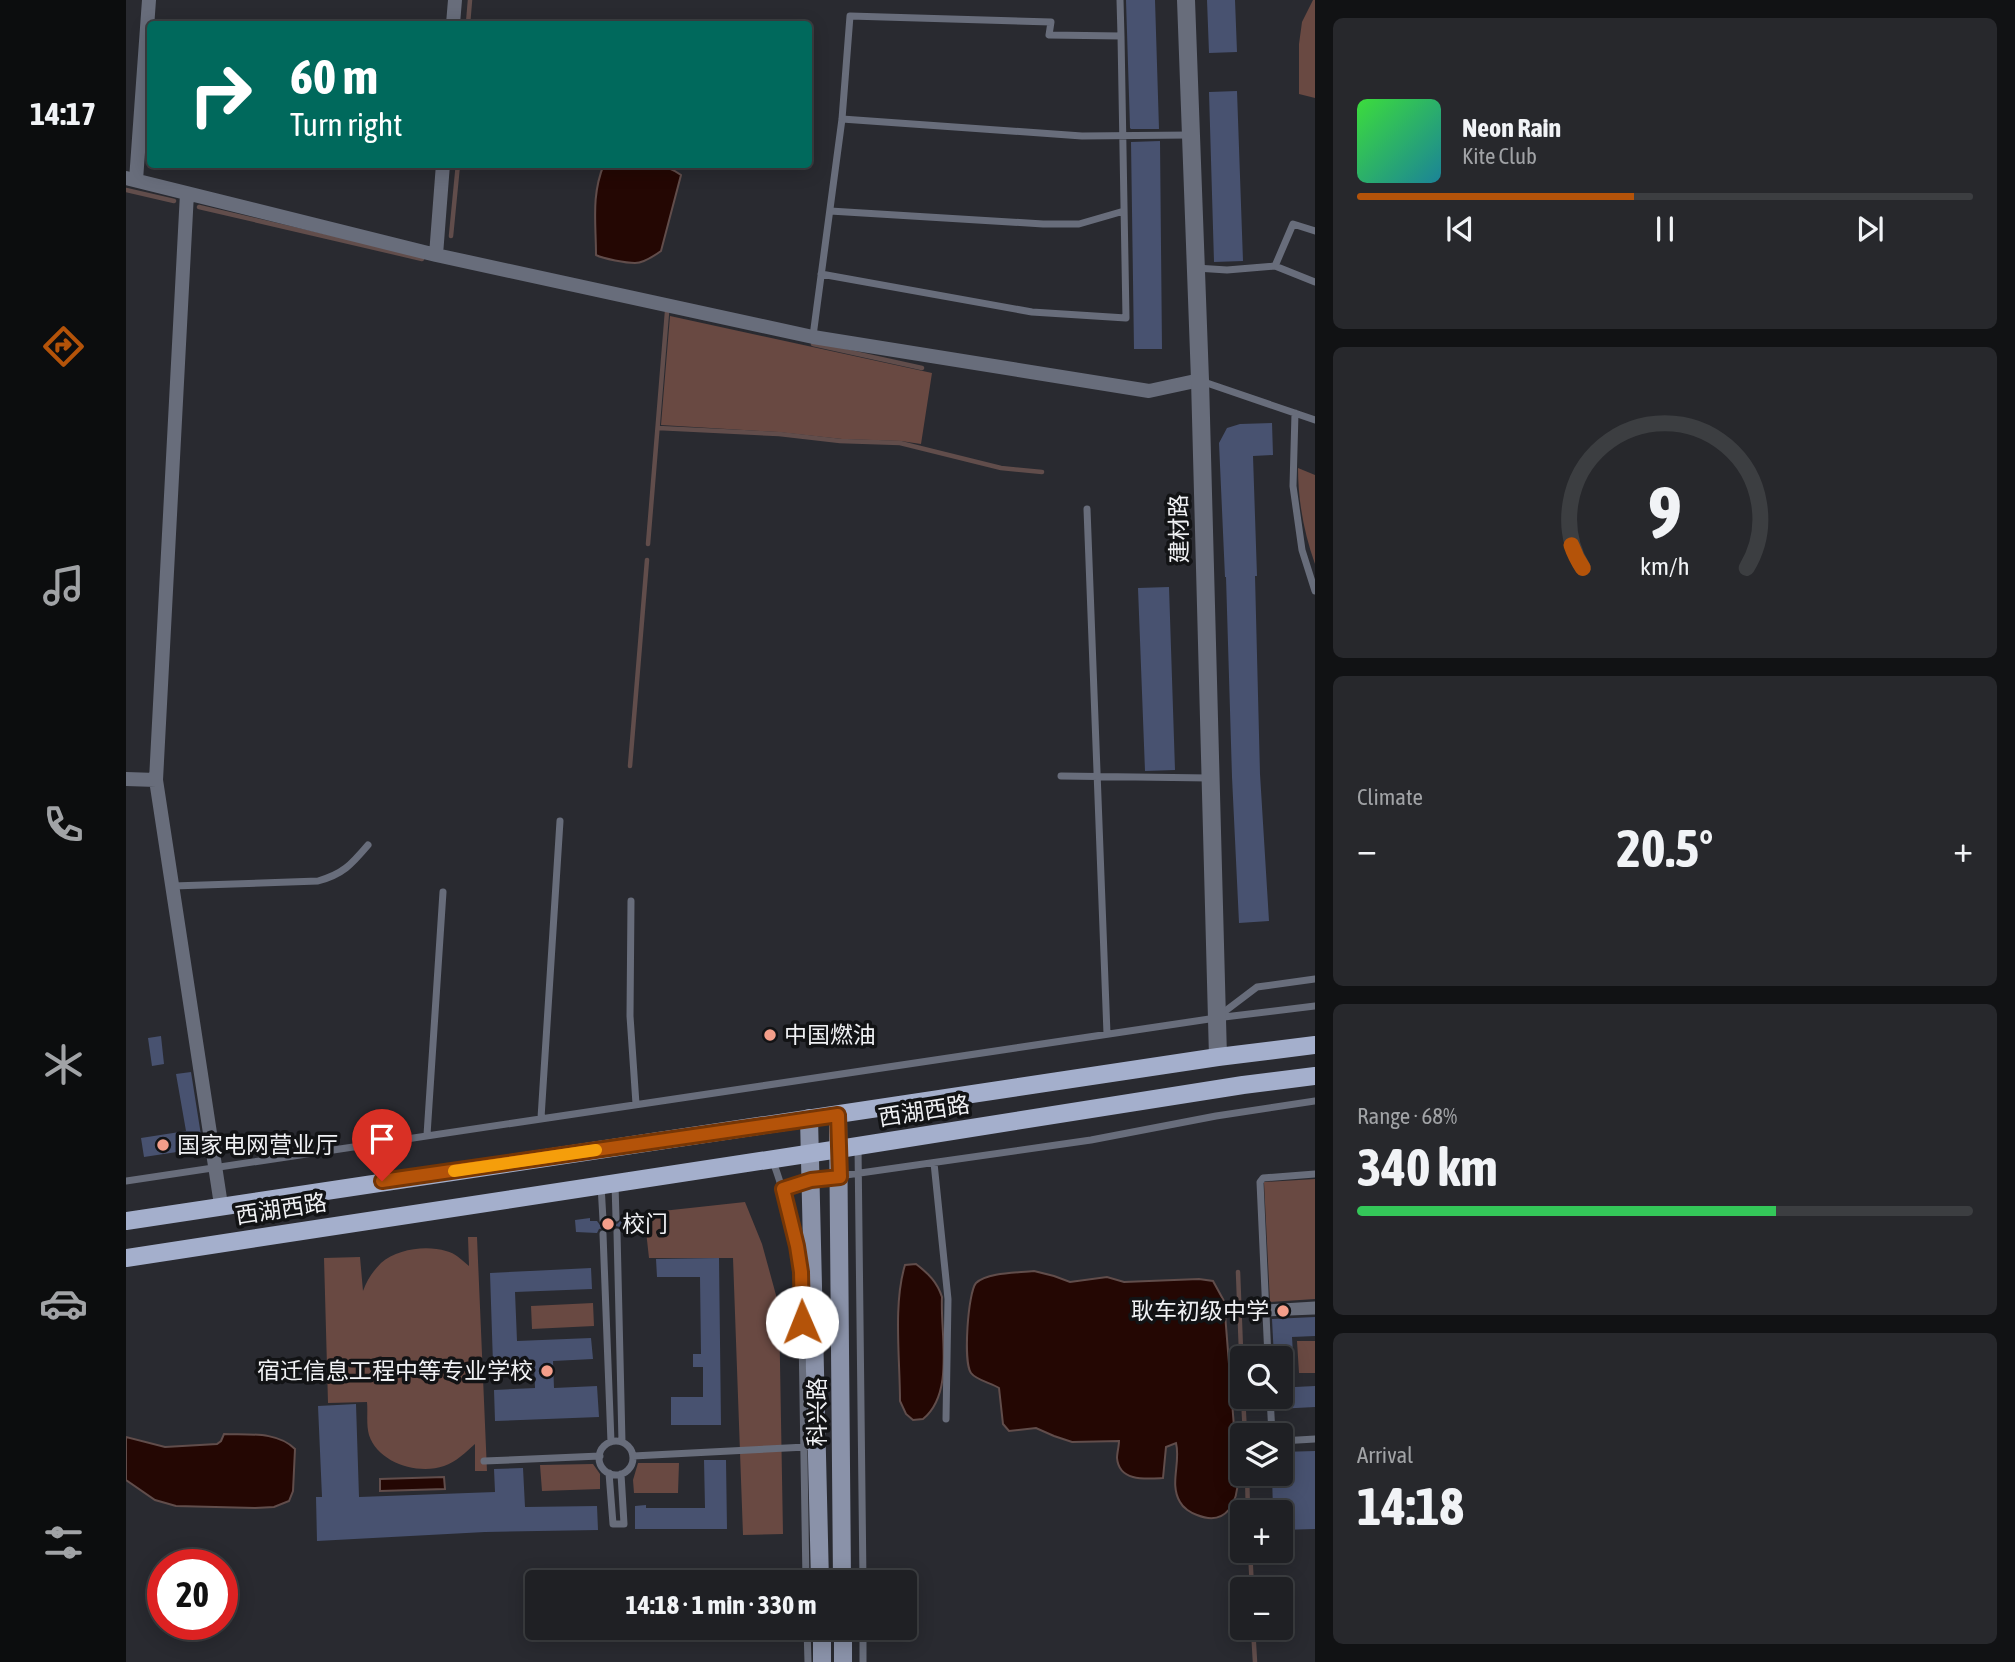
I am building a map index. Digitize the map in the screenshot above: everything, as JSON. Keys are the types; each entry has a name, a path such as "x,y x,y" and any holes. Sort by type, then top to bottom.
{"main road":[{"name":"西湖西路","path":"126,1221 1218,1057 1315,1045"},
{"name":"西湖西路","path":"126,1258 1229,1087 1315,1076"},
{"name":"科兴路","path":"838,1115 842,1570"},
{"name":"科兴路","path":"809,1118 811,1447 819,1570"},
{"path":"822,1640 822,1662"},
{"path":"843,1640 843,1662"}],"street":[{"path":"149,0 131,179 436,255 813,337 1149,391 1200,380"},
{"path":"453,21 455,0"},
{"name":"建材路","path":"1186,0 1200,380 1218,1057"},
{"path":"436,255 443,168"},
{"path":"187,193 156,780 221,1205"},
{"path":"126,779 156,780"}],"lane":[{"path":"821,274 1032,312 1126,318 1120,0"},
{"path":"813,337 842,119 850,16 1051,22 1049,35 1121,36"},
{"path":"842,119 1082,136 1191,135"},
{"path":"830,211 1043,224 1079,224 1124,211"},
{"path":"1275,267 1293,224 1315,231"},
{"path":"1196,268 1227,270 1275,267 1315,282"},
{"path":"1200,380 1315,420"},
{"path":"1295,413 1293,486 1302,550 1315,591"},
{"path":"1087,509 1107,1034"},
{"path":"1061,776 1210,778"},
{"path":"541,1118 560,821"},
{"path":"173,886 318,881 335,877 350,867 368,845"},
{"path":"427,1135 443,892"},
{"path":"631,901 631,1016 636,1104"},
{"path":"1216,1017 1257,986 1315,979"},
{"path":"126,1181 1216,1017 1315,1006"},
{"path":"783,1189 811,1180 1091,1140 1216,1115 1315,1101"},
{"path":"858,1146 863,1570"},
{"path":"771,1159 783,1189 801,1272 811,1447 806,1570"},
{"path":"934,1163 948,1299 946,1419"},
{"path":"1268,1346 1260,1182 1263,1178 1315,1174"},
{"path":"608,1184 616,1219"},
{"path":"603,1220 608,1184"},
{"path":"617,1232 622,1442"},
{"path":"603,1234 611,1442"},
{"path":"1266,1310 1315,1305"},
{"path":"1266,1310 1315,1311"},
{"path":"1293,1440 1315,1439"},
{"path":"611,1442 622,1442 630,1448 633,1456 630,1468 621,1474 610,1473 601,1465 602,1449 611,1442"},
{"path":"633,1456 811,1447"},
{"path":"484,1461 600,1456"},
{"path":"610,1473 613,1524 624,1524 621,1474"},
{"path":"807,1640 808,1662"},
{"path":"863,1640 863,1662"}],"shaded area":[{"path":"1313,0 1315,98 1299,94 1302,22"},
{"path":"603,168 667,168 681,175 661,251 638,263 596,255 596,198"},
{"path":"670,316 932,373 921,444 661,425"},
{"path":"1298,468 1315,475 1315,564 1302,517"},
{"path":"1315,1179 1315,1299 1270,1302 1264,1182"},
{"path":"745,1202 762,1244 779,1306 783,1534 743,1535 733,1258 649,1258 644,1213"},
{"path":"468,1237 477,1237 487,1471 475,1471 475,1444 444,1466 411,1468 390,1459 374,1445 368,1431 367,1402 328,1403 324,1258 360,1257 363,1291 370,1276 381,1263 403,1251 438,1249 452,1253 469,1266"},
{"path":"916,1264 932,1279 942,1297 944,1362 943,1379 933,1408 923,1419 913,1420 906,1414 900,1401 898,1314 905,1265"},
{"path":"1034,1271 1070,1282 1107,1277 1124,1282 1199,1279 1213,1281 1224,1301 1230,1409 1233,1409 1234,1423 1230,1423 1230,1486 1237,1486 1234,1500 1230,1500 1229,1510 1216,1518 1207,1518 1192,1513 1181,1504 1175,1488 1176,1443 1166,1447 1163,1478 1142,1478 1128,1475 1119,1466 1119,1441 1072,1442 1036,1428 1009,1431 1003,1424 999,1388 971,1373 967,1356 973,1289 981,1279"},
{"path":"593,1303 594,1326 532,1329 531,1306"},
{"path":"1297,1341 1315,1341 1315,1373 1299,1373"},
{"path":"224,1434 271,1437 288,1443 295,1449 293,1491 289,1501 274,1507 255,1508 176,1506 155,1500 126,1480 126,1437 165,1447 217,1444"},
{"path":"638,1463 679,1463 678,1493 634,1493 633,1480"},
{"path":"593,1464 600,1474 600,1489 542,1491 540,1465"},
{"path":"444,1477 445,1489 380,1491 380,1479"}],"building":[{"path":"1126,0 1155,0 1159,129 1130,128"},
{"path":"1207,0 1235,0 1237,52 1209,53"},
{"path":"1237,91 1243,261 1214,262 1209,92"},
{"path":"1160,141 1162,349 1134,349 1131,142"},
{"path":"1272,423 1273,455 1253,456 1260,774 1269,921 1239,923 1219,443 1227,428 1240,424"},
{"path":"1169,587 1175,770 1145,771 1138,588"},
{"path":"161,1036 164,1064 152,1066 148,1038"},
{"path":"191,1072 203,1148 144,1157 141,1138 186,1131 176,1074"},
{"name":"校门","path":"640,1213 641,1226 629,1227 630,1230 616,1226 611,1231 603,1228 597,1233 576,1232 575,1220 590,1218 590,1221 597,1221 604,1226 609,1220 617,1224 625,1215"},
{"path":"719,1258 721,1425 671,1425 671,1397 703,1397 703,1367 693,1367 693,1354 701,1354 700,1277 657,1277 656,1259"},
{"path":"591,1268 592,1289 515,1292 517,1341 591,1338 593,1359 553,1361 554,1388 597,1386 599,1417 495,1421 494,1390 535,1388 534,1362 493,1364 490,1273"},
{"path":"1315,1317 1315,1336 1292,1337 1293,1346 1273,1346 1272,1319"},
{"path":"1293,1354 1295,1387 1315,1386 1315,1407 1293,1408"},
{"path":"356,1404 359,1497 495,1492 494,1469 523,1468 525,1507 597,1506 598,1530 485,1532 317,1541 316,1497 322,1497 318,1406"},
{"path":"1315,1451 1315,1529 1293,1530 1293,1500 1273,1500 1272,1486 1293,1486 1293,1452"},
{"path":"704,1460 726,1460 727,1529 635,1529 635,1506 705,1508"}],"waterway":[{"path":"468,21 470,0"},
{"path":"451,236 458,168"},
{"path":"126,190 174,201"},
{"path":"199,207 422,259"},
{"path":"648,544 667,312"},
{"path":"813,344 922,368"},
{"path":"658,428 900,443 1001,468 1042,472"},
{"path":"630,766 647,560"},
{"path":"1238,1272 1241,1346"},
{"path":"1244,1409 1244,1423"},
{"path":"1247,1486 1248,1500"},
{"path":"1251,1563 1251,1577"},
{"path":"1254,1640 1255,1662"}],"slow traffic":[{"path":"454,1171 596,1150"}],"place":[{"name":"中国燃油","path":"770,1035"},
{"name":"国家电网营业厅","path":"163,1145"},
{"name":"校门","path":"608,1224"},
{"name":"耿车初级中学","path":"1283,1311"},
{"name":"宿迁信息工程中等专业学校","path":"547,1371"}],"route":[{"path":"382,1181 838,1115 840,1177 811,1180 783,1189 801,1272 802,1322"}]}
